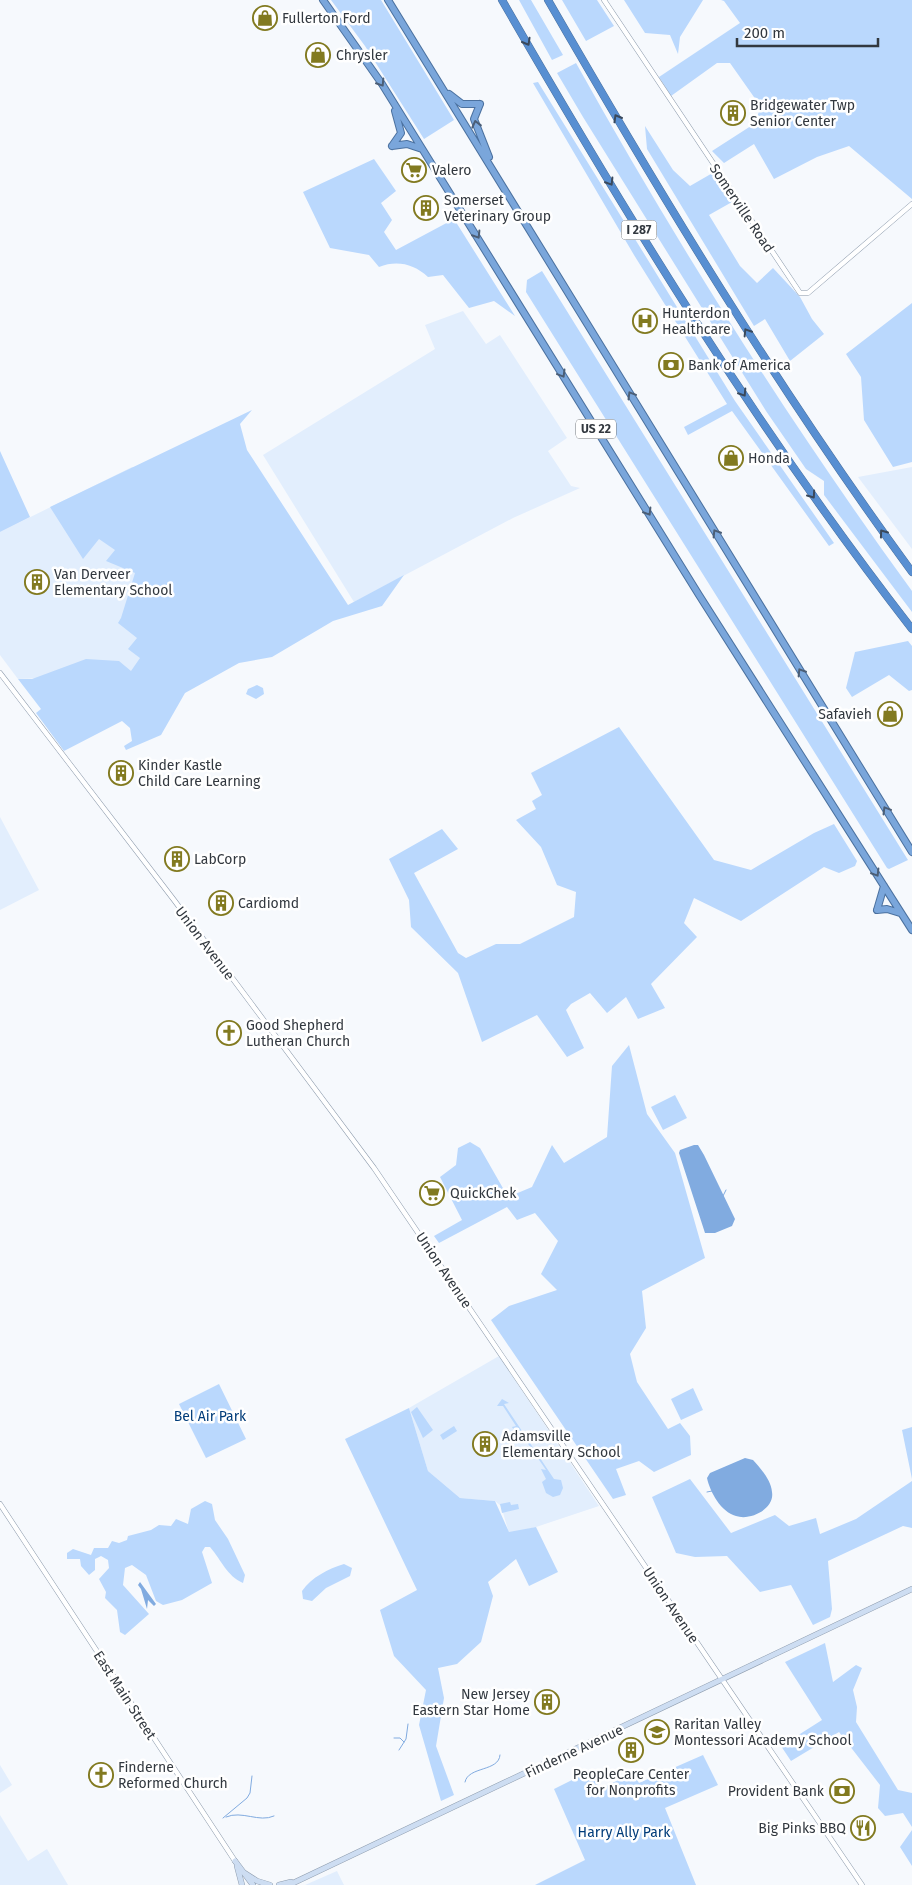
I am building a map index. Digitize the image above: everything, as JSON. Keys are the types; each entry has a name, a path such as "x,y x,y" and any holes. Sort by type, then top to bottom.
{"highway":[{"name":"US 22","path":"323,0 391,98 699,595 912,930"},
{"path":"388,0 912,851"},
{"name":"I 287","path":"502,0 569,115 721,361 823,511 912,628"},
{"name":"I 287","path":"548,0 637,154 776,377 823,448 912,572"},
{"path":"442,87 460,103 480,104 474,115 474,123 497,176"},
{"path":"391,98 401,130 399,139 392,146 407,144 423,150"},
{"path":"884,886 878,910 890,909 901,913"}],"main road":[{"name":"Finderne Avenue","path":"279,1885 293,1884 912,1589"},
{"name":"East Main Street","path":"235,1860 253,1885"},
{"path":"235,1860 242,1885"},
{"path":"243,1872 257,1882 270,1885"}],"street":[{"name":"Somerville Road","path":"604,0 800,293 808,293 912,204"},
{"name":"Union Avenue","path":"0,673 374,1168 862,1885"},
{"name":"East Main Street","path":"0,1504 235,1860"}],"shaded area":[{"path":"463,311 486,344 500,335 567,438 548,451 571,486 580,488 513,518 354,602 263,455 435,349 425,325"},
{"path":"132,467 229,487 133,675 18,679 0,655 0,532"},
{"path":"912,467 912,549 858,477"},
{"path":"0,817 39,890 0,910"},
{"path":"698,1145 704,1155 735,1219 732,1226 715,1233 705,1233 679,1153 680,1150"},
{"path":"499,1356 599,1506 536,1527 509,1533 501,1506 495,1501 460,1498 428,1471 409,1408"},
{"path":"745,1458 753,1460 765,1475 770,1483 772,1498 770,1504 760,1512 748,1517 742,1517 731,1514 721,1506 707,1478 710,1473"},
{"path":"140,1582 156,1604 154,1606 148,1600 147,1609 138,1585"},
{"path":"0,1765 12,1785 0,1793"},
{"path":"0,1815 28,1861 47,1849 68,1885 0,1885"},
{"path":"337,1871 344,1885 305,1885"}],"green space":[{"path":"331,0 381,0 454,120 424,139 365,46"},
{"path":"519,0 531,0 563,55 552,60"},
{"path":"562,0 597,0 614,26 586,41"},
{"path":"624,0 703,0 680,37 678,54 670,35 645,33"},
{"path":"721,0 912,0 912,199 849,146 817,157 774,179 754,144 724,163 712,151 754,124 761,107 730,63 717,63 671,96 659,77 740,23 724,1"},
{"path":"576,63 654,199 736,332 822,463 912,591 912,612 824,495 824,481 806,469 766,411 583,117 557,73"},
{"path":"538,82 735,401 834,543 829,546 732,411 688,435 684,427 727,404 634,255 533,83"},
{"path":"645,126 673,170 690,186 716,171 732,202 709,215 740,266 757,283 773,268 800,297 812,319 824,334 790,361 765,319 754,326 647,149"},
{"path":"374,159 396,191 381,203 392,220 384,232 396,250 454,219 515,316 494,301 469,308 443,275 428,277 417,269 405,264 379,267 369,255 330,248 303,192"},
{"path":"542,271 908,860 889,869 887,868 526,292 527,280"},
{"path":"912,303 912,462 893,467 864,420 861,377 846,354"},
{"path":"252,410 240,424 247,450 348,605 404,575 382,606 333,621 272,657 239,663 185,693 161,735 126,750 124,746 132,741 130,728 122,721 64,751 36,713 41,709 18,679 32,679 86,659 119,661 131,671 140,658 128,649 137,638 118,623 135,573 106,561 115,550 99,539 83,559 50,507"},
{"path":"0,451 30,517 0,532"},
{"path":"908,641 912,646 912,690 909,691 889,675 852,697 846,688 855,652"},
{"path":"257,685 263,688 264,694 256,699 246,694 248,689"},
{"path":"619,727 714,860 751,870 814,833 834,824 857,861 855,866 839,873 824,867 741,921 694,898 684,923 697,937 651,984 665,1008 638,1019 626,997 607,1013 590,993 571,1004 566,1010 584,1048 567,1057 537,1015 482,1042 458,973 411,927 409,900 389,859 442,829 458,849 414,873 458,953 466,958 496,944 520,944 574,917 576,892 557,885 541,847 516,820 536,809 532,801 542,795 531,773"},
{"path":"629,1045 647,1114 675,1153 705,1258 642,1291 646,1328 630,1354 637,1382 668,1429 680,1423 690,1436 691,1455 654,1472 639,1461 616,1469 626,1495 613,1499 491,1320 509,1306 557,1290 541,1274 558,1241 535,1213 517,1220 507,1207 439,1243 434,1236 462,1220 440,1177 456,1165 458,1148 470,1142 480,1148 508,1197 532,1187 552,1145 564,1163 607,1137 612,1066"},
{"path":"675,1095 687,1118 663,1130 651,1107"},
{"name":"Bel Air Park","path":"219,1384 246,1439 206,1458 179,1404"},
{"path":"693,1388 703,1410 681,1420 671,1399"},
{"path":"502,1399 509,1403 504,1404 554,1479 561,1480 563,1488 560,1495 553,1497 546,1493 542,1482 546,1479 541,1469 546,1470 522,1435 517,1435 512,1427 516,1426 503,1406 497,1406"},
{"path":"417,1407 433,1430 423,1438 411,1412"},
{"path":"409,1408 428,1471 460,1498 495,1501 509,1532 536,1527 558,1572 529,1586 516,1559 488,1582 493,1596 481,1642 457,1664 438,1668 444,1698 436,1746 454,1795 441,1801 419,1725 426,1690 394,1656 380,1610 417,1590 345,1439"},
{"path":"454,1426 457,1431 443,1440 440,1435"},
{"path":"912,1427 912,1479 902,1430"},
{"path":"690,1479 731,1533 775,1515 789,1526 816,1518 820,1534 856,1519 912,1481 912,1528 903,1526 828,1561 832,1609 830,1617 813,1625 791,1585 760,1592 727,1556 695,1557 676,1553 652,1497"},
{"path":"205,1501 212,1504 215,1520 228,1539 245,1575 243,1583 229,1572 210,1547 205,1547 202,1552 212,1583 182,1600 163,1605 156,1601 146,1575 132,1565 125,1568 123,1585 149,1614 125,1635 120,1632 117,1610 105,1598 106,1592 99,1579 109,1568 108,1560 101,1556 95,1559 95,1570 89,1575 81,1566 80,1559 67,1559 67,1553 73,1549 91,1555 94,1548 108,1548 112,1541 119,1543 127,1540 128,1536 151,1530 159,1525 171,1526 176,1519 188,1524 191,1509"},
{"path":"510,1502 511,1505 518,1504 519,1509 502,1513 500,1504"},
{"path":"344,1564 352,1568 350,1576 326,1588 312,1601 303,1599 302,1591 315,1578 326,1571"},
{"path":"825,1643 833,1682 856,1665 862,1668 853,1690 857,1707 856,1722 898,1790 912,1793 912,1827 903,1813 885,1816 878,1808 880,1785 839,1732 791,1761 781,1746 822,1720 785,1662"},
{"name":"Harry Ally Park","path":"703,1755 718,1785 665,1808 696,1885 535,1885 585,1860 554,1789 590,1771 600,1789 633,1773 639,1783"},
{"path":"912,1830 912,1866 900,1847"}],"waterway":[{"path":"723,1196 726,1190"},
{"path":"707,1492 712,1491"},
{"path":"399,1750 406,1739 408,1724"},
{"path":"394,1738 400,1738 404,1742"},
{"path":"465,1782 472,1773 495,1764 500,1755"},
{"path":"223,1818 247,1798 250,1793 252,1776"},
{"path":"226,1817 232,1815 262,1818 274,1816"}],"place":[{"name":"Fullerton Ford","path":"265,18"},
{"name":"Chrysler","path":"318,55"},
{"name":"Bridgewater Twp Senior Center","path":"733,113"},
{"name":"Valero","path":"414,170"},
{"name":"Somerset Veterinary Group","path":"426,208"},
{"name":"Hunterdon Healthcare","path":"645,321"},
{"name":"Bank of America","path":"671,365"},
{"name":"Honda","path":"731,458"},
{"name":"Van Derveer Elementary School","path":"37,582"},
{"name":"Safavieh","path":"890,714"},
{"name":"Kinder Kastle Child Care Learning","path":"121,773"},
{"name":"LabCorp","path":"177,859"},
{"name":"Cardiomd","path":"221,903"},
{"name":"Good Shepherd Lutheran Church","path":"229,1033"},
{"name":"QuickChek","path":"432,1193"},
{"name":"Adamsville Elementary School","path":"485,1444"},
{"name":"New Jersey Eastern Star Home","path":"547,1702"},
{"name":"Raritan Valley Montessori Academy School","path":"657,1732"},
{"name":"PeopleCare Center for Nonprofits","path":"631,1750"},
{"name":"Finderne Reformed Church","path":"101,1775"},
{"name":"Provident Bank","path":"842,1791"},
{"name":"Big Pinks BBQ","path":"863,1828"}]}
